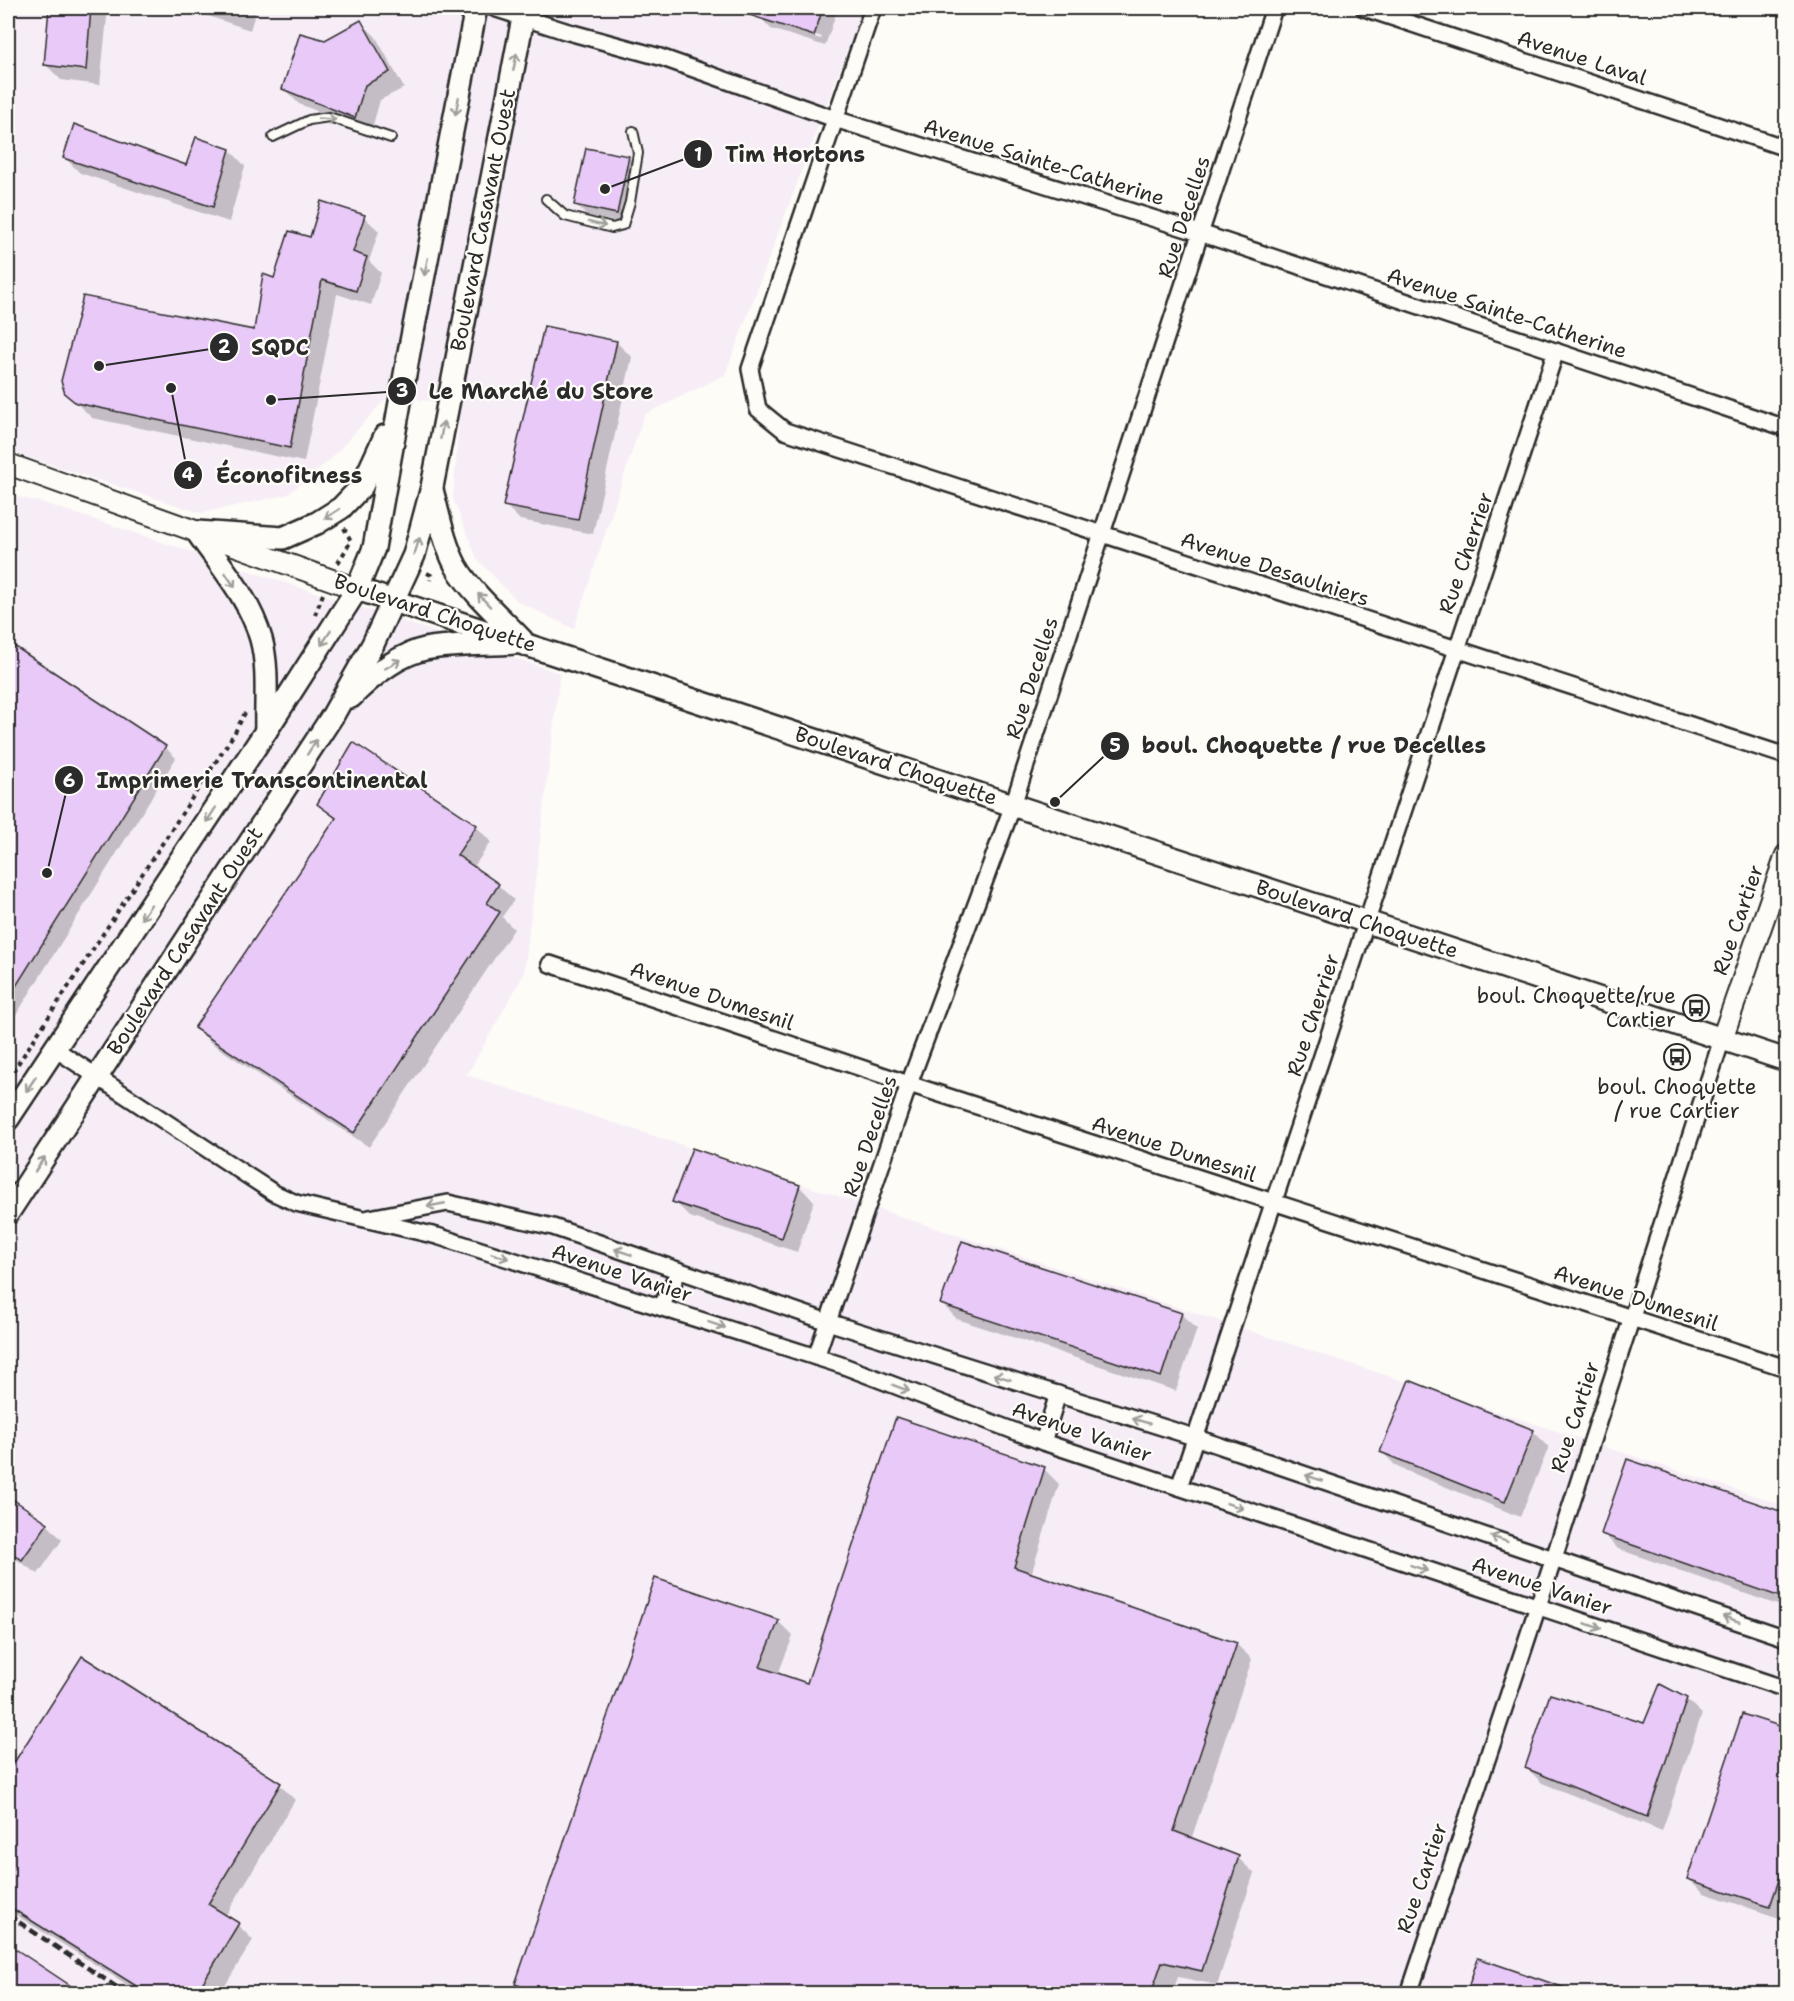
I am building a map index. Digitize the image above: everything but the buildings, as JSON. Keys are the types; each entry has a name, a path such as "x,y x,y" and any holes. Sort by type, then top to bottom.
{"main road":[{"path":"8,1119 266,731 357,589 376,543 402,393 476,8"},
{"name":"Boulevard Casavant Ouest","path":"8,1213 333,715 373,644 414,555 432,487 524,13"},
{"path":"197,532 283,538 335,512 362,486 376,459 402,393"},
{"path":"432,487 447,546 457,567 524,643"},
{"path":"197,532 249,608 261,639 265,663 266,731"},
{"name":"Boulevard Choquette","path":"357,589 1786,1060"},
{"path":"333,715 373,676 404,658 424,650 524,643"}],"street":[{"name":"Avenue Sainte-Catherine","path":"494,8 524,13 565,31 660,57 835,119 1200,233 1786,428"},
{"path":"835,119 873,8"},
{"name":"Rue Decelles","path":"816,1357 909,1084 1013,805 1274,8"},
{"name":"Avenue Laval","path":"1364,8 1786,148"},
{"name":"Avenue Desaulniers","path":"835,119 750,369 758,409 785,431 1786,756"},
{"name":"Rue Cherrier","path":"1179,1487 1556,351"},
{"name":"Boulevard Choquette","path":"8,464 357,589"},
{"name":"Rue Cartier","path":"1408,1994 1538,1607 1722,1039 1786,855"},
{"name":"Avenue Dumesnil","path":"550,964 1273,1203 1786,1368"},
{"name":"Avenue Vanier","path":"55,1049 274,1193 296,1203 437,1236 661,1306 816,1357 1043,1442 1786,1689"},
{"name":"Avenue Vanier","path":"363,1219 448,1203 553,1227 828,1322 1197,1438 1786,1638"},
{"path":"661,1306 679,1271"},
{"path":"1043,1442 1058,1394"}],"lane":[{"path":"273,137 309,120 329,117 391,138"},
{"path":"546,199 565,216 612,228 623,225 630,202 638,153 633,131"}],"path":[{"path":"426,573 430,575 430,580"}],"shaded area":[{"path":"8,8 863,8 725,375 644,415 574,629 517,601 477,559 453,499 460,407 390,394 330,460 287,495 201,513 8,451"},
{"path":"8,495 44,503 560,673 524,974 467,1075 1786,1506 1786,1993 8,1994"}],"railway":[{"path":"8,1915 127,1994"}],"place":[{"name":"Tim Hortons","path":"605,189"},
{"name":"SQDC","path":"99,366"},
{"name":"Éconofitness","path":"171,388"},
{"name":"Le Marché du Store","path":"271,400"},
{"name":"boul. Choquette / rue Decelles","path":"1055,802"},
{"name":"Imprimerie Transcontinental","path":"47,873"},
{"name":"boul. Choquette/rue Cartier","path":"1696,1008"},
{"name":"boul. Choquette / rue Cartier","path":"1677,1057"}]}
